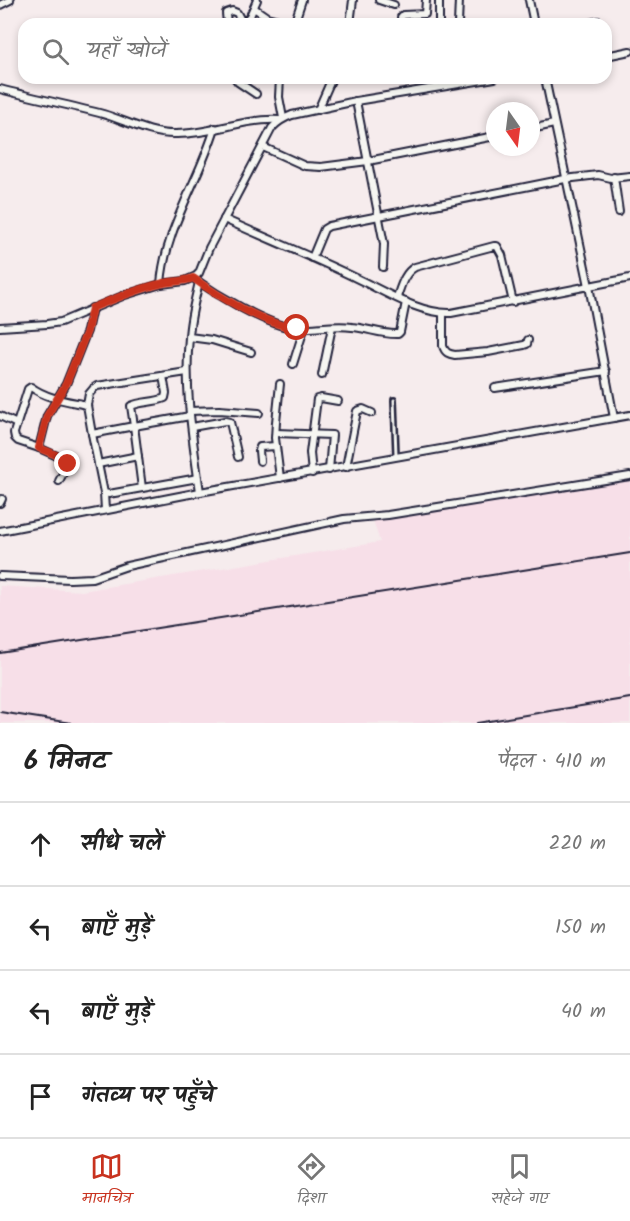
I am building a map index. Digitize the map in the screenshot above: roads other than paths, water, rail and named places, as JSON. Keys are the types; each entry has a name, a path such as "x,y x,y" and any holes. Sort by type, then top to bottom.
{"street":[{"path":"0,4 10,0"},
{"path":"248,18 257,0"},
{"path":"296,18 302,0"},
{"path":"351,18 353,0"},
{"path":"379,0 394,4"},
{"path":"401,18 403,15 425,14 426,1 440,0 439,18"},
{"path":"458,18 459,0"},
{"path":"530,0 533,18"},
{"path":"254,8 271,18"},
{"path":"226,18 226,13 232,11 237,13 240,18"},
{"path":"612,55 630,51"},
{"path":"240,84 256,94"},
{"path":"280,84 281,119"},
{"path":"318,110 329,84"},
{"path":"0,89 105,115 145,129 185,134 259,120 281,119 357,101 448,84"},
{"path":"546,84 614,418"},
{"path":"357,101 384,244 383,267"},
{"path":"200,492 190,413 188,372 189,337 196,280 209,248 272,128 281,119"},
{"path":"540,127 554,124"},
{"path":"161,284 166,249 215,128"},
{"path":"263,147 298,163 321,167 368,161 486,138"},
{"path":"312,258 324,229 329,226 565,178 598,175 630,176"},
{"path":"614,177 619,212"},
{"path":"224,219 406,302 443,314 630,278"},
{"path":"397,297 409,270 497,246 502,255 513,302"},
{"path":"0,327 61,322 125,295 161,284 185,280 196,280 233,303 266,319 285,326 304,328 351,327 398,334 406,302"},
{"path":"39,448 47,416 66,384 87,331 92,308"},
{"path":"443,314 443,346 450,355 488,352 524,345 528,340"},
{"path":"322,375 332,327"},
{"path":"293,364 304,328"},
{"path":"189,337 212,340 251,352"},
{"path":"495,388 606,370"},
{"path":"105,510 104,493 87,405 89,394 97,386 188,372"},
{"path":"142,488 130,408 132,405 158,401 166,396 163,376"},
{"path":"280,384 276,433 280,478"},
{"path":"58,481 68,461 16,440 14,434 28,389 29,387 57,399 87,405"},
{"path":"312,473 310,458 318,399 338,401"},
{"path":"346,467 357,411 363,409 372,413"},
{"path":"92,434 190,413 219,410 259,413"},
{"path":"0,531 200,492 630,415"},
{"path":"0,416 17,424"},
{"path":"192,427 230,422 238,457"},
{"path":"276,433 332,435 329,470"},
{"path":"260,461 260,447 276,446"},
{"path":"99,464 138,456"},
{"path":"0,576 92,578 127,566 344,519 388,515 630,476"},
{"path":"104,493 198,478"}],"lane":[{"path":"394,400 397,458"}],"railway":[{"path":"0,653 630,553"},
{"path":"477,723 630,698"},
{"path":"0,712 71,723"}]}
